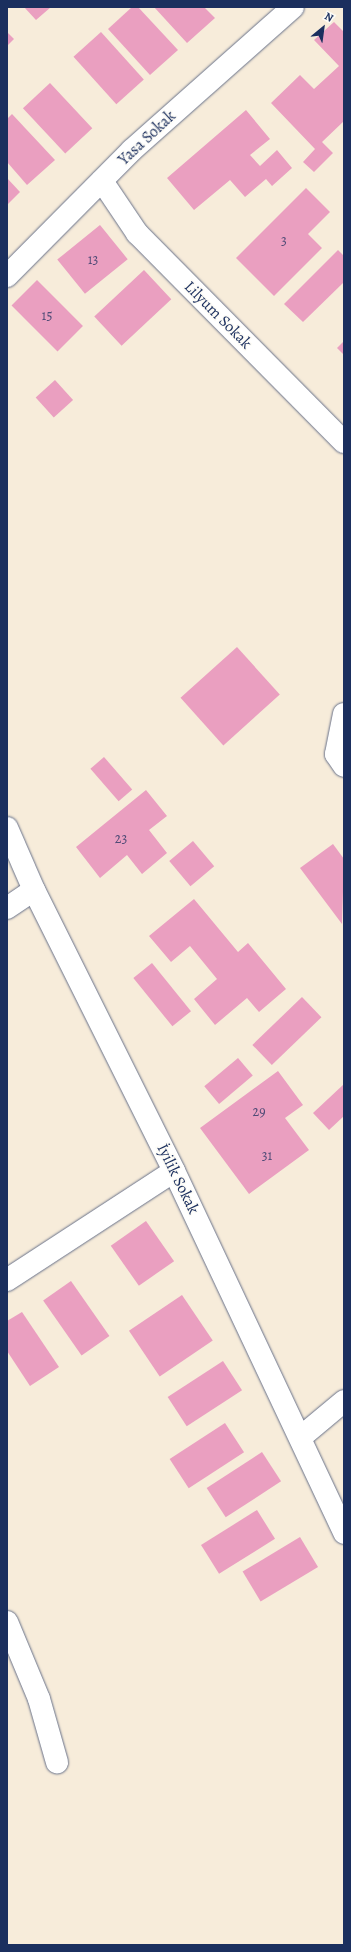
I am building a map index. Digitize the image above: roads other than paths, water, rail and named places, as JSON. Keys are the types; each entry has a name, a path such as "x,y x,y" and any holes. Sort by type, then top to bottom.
{"street":[{"name":"Yasa Sokak","path":"7,276 102,181 293,7"},
{"name":"Lilyum Sokak","path":"102,181 137,233 344,442"},
{"path":"344,714 336,754 344,766"},
{"name":"İyilik Sokak","path":"7,828 34,890 174,1171 301,1437 344,1533"},
{"path":"7,908 34,890"},
{"path":"7,1280 174,1171"},
{"path":"301,1437 344,1401"},
{"path":"7,1622 39,1699 57,1762"}]}
